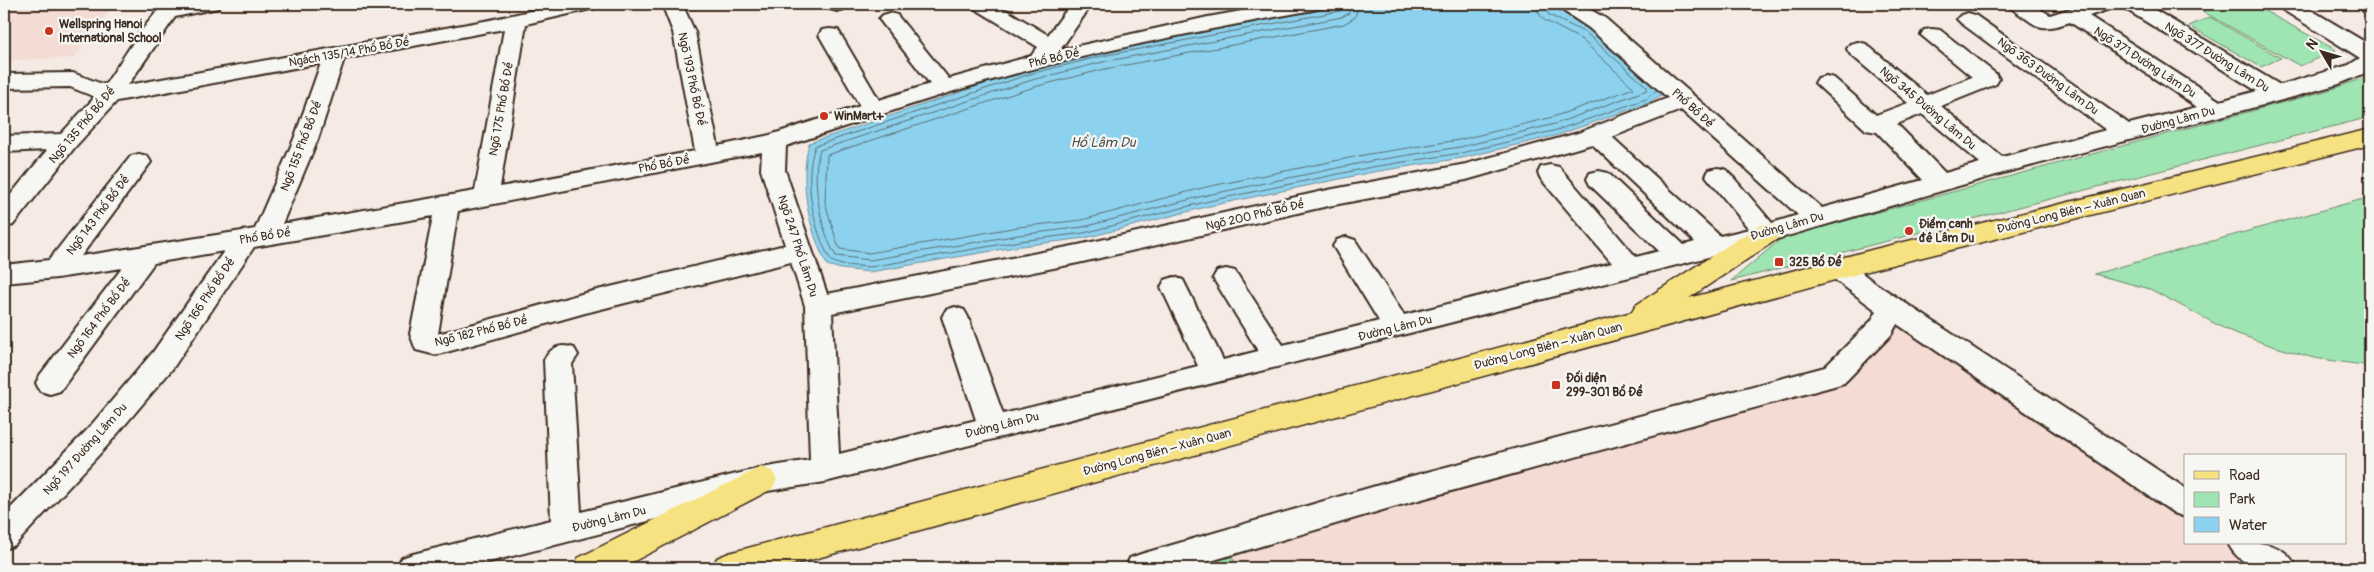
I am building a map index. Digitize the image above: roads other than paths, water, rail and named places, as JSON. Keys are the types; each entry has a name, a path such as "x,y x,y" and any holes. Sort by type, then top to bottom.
{"main road":[{"name":"Đường Long Biên – Xuân Quan","path":"729,568 1628,324 1838,269 2369,137"},
{"path":"1628,324 1766,233"},
{"path":"590,568 761,480"}],"street":[{"path":"170,8 211,4"},
{"name":"Ngách 135/14 Phố Bồ Đề","path":"110,95 516,20 588,4"},
{"name":"Ngõ 193 Phố Bồ Đề","path":"672,4 684,32 708,156"},
{"path":"981,4 1046,54 1082,4"},
{"name":"Phố Bồ Đề","path":"4,274 58,269 255,238 486,198 708,156 774,142 1046,54 1303,4"},
{"name":"Phố Bồ Đề","path":"1566,4 1597,23 1816,217"},
{"path":"2018,4 2047,23 2105,4"},
{"name":"Ngõ 377 Đường Lâm Du","path":"2131,4 2278,94"},
{"path":"2287,4 2370,54"},
{"name":"Ngõ 135 Phố Bồ Đề","path":"4,219 67,142 110,95 170,8"},
{"name":"Ngõ 371 Đường Lâm Du","path":"2073,15 2218,110"},
{"path":"890,19 944,87"},
{"name":"Ngõ 363 Đường Lâm Du","path":"1968,19 2127,134"},
{"name":"Ngõ 175 Phố Bồ Đề","path":"486,198 516,20"},
{"path":"830,34 873,110"},
{"path":"1826,83 1874,125 1988,78 1932,35"},
{"name":"Ngõ 345 Đường Lâm Du","path":"1858,49 1998,166"},
{"name":"Ngõ 155 Phố Bồ Đề","path":"255,238 306,139 335,54"},
{"name":"Đường Lâm Du","path":"413,568 761,480 824,470 1766,233 1998,166 2127,134 2331,79 2357,70 2370,61"},
{"path":"4,81 73,80 110,95"},
{"name":"Ngõ 200 Phố Bồ Đề","path":"818,306 1078,254 1328,198 1466,172 1595,134 1685,100"},
{"path":"1880,121 1940,183"},
{"path":"1595,134 1715,246"},
{"path":"4,144 67,142"},
{"name":"Ngõ 247 Phố Lâm Du","path":"774,142 773,170 818,306 824,470"},
{"name":"Ngõ 143 Phố Bồ Đề","path":"58,269 139,162"},
{"path":"1550,173 1630,268"},
{"path":"1718,176 1766,233"},
{"path":"1599,179 1678,255"},
{"name":"Ngõ 182 Phố Bồ Đề","path":"447,205 424,334 426,344 436,345 585,303 800,251"},
{"name":"Ngõ 166 Phố Bồ Đề","path":"163,360 255,238"},
{"path":"1346,246 1397,327"},
{"name":"Ngõ 164 Phố Bồ Đề","path":"50,383 147,254"},
{"path":"1838,269 1892,308 2184,503"},
{"path":"1226,278 1276,357"},
{"path":"1174,287 1215,373"},
{"path":"1141,568 1393,494 1834,375 1881,328 1892,308"},
{"path":"955,317 993,428"},
{"path":"564,355 558,360 567,530"},
{"name":"Ngõ 197 Đường Lâm Du","path":"4,536 97,438 163,360"},
{"path":"2244,544 2280,568"}],"water":[{"name":"Hồ Lâm Du","path":"1352,4 1550,4 1593,24 1663,86 1661,95 1648,103 1558,135 1462,158 1373,172 1210,206 1085,238 1021,246 870,272 841,269 827,265 820,251 810,221 805,189 806,158 809,143 1029,69 1101,51"}],"place":[{"name":"Wellspring Hanoi International School","path":"49,31"},
{"name":"WinMart+","path":"824,116"},
{"name":"Điểm canh đê Lâm Du","path":"1909,231"},
{"name":"325 Bồ Đề","path":"1779,262"},
{"name":"Đối diện 299-301 Bồ Đề","path":"1556,385"}]}
